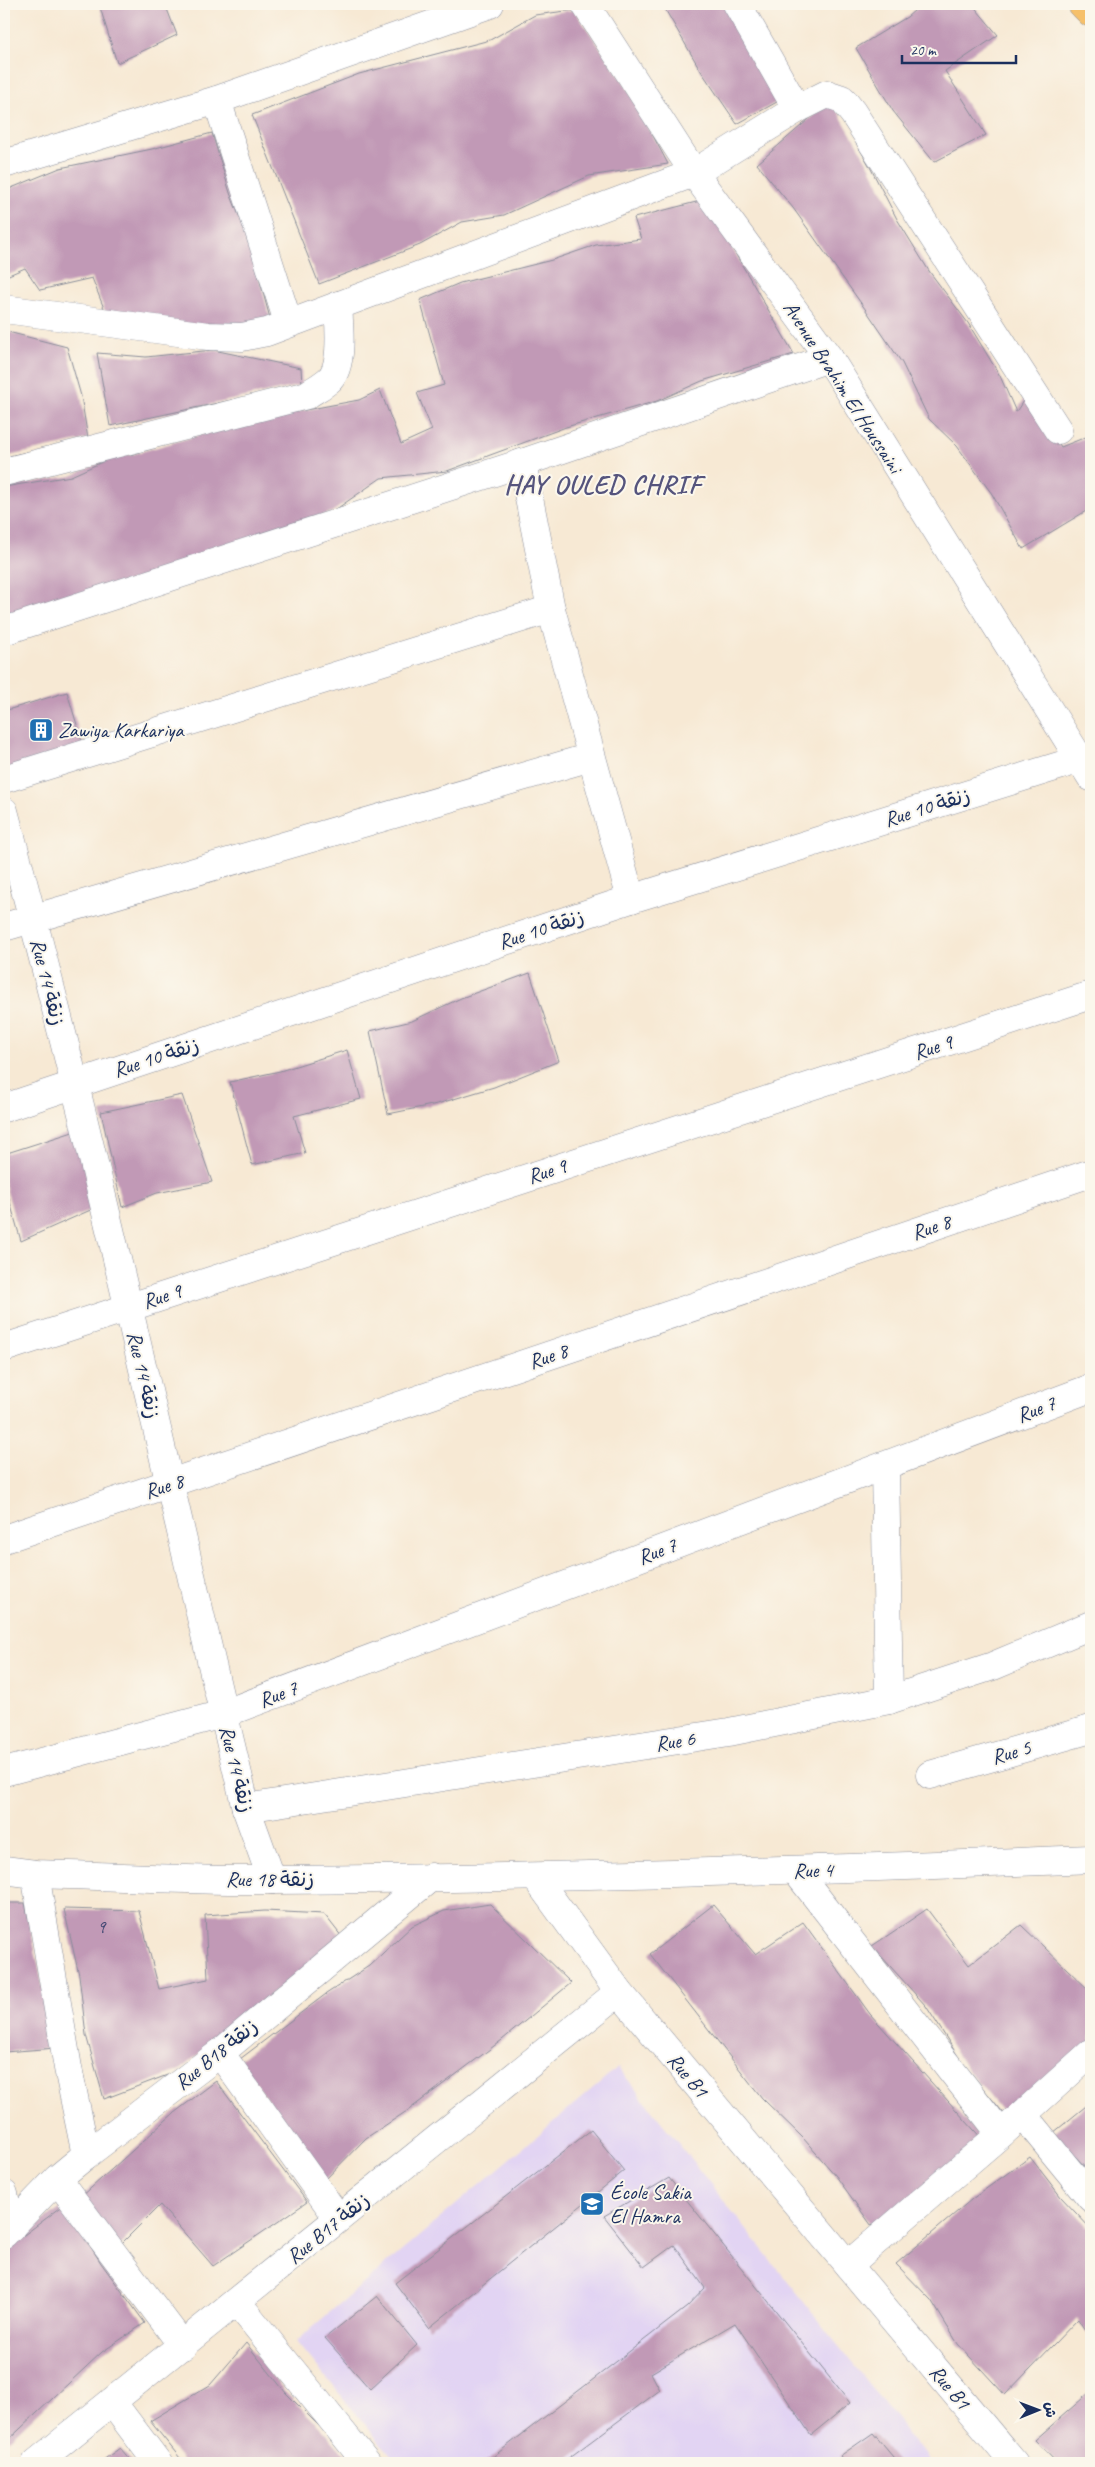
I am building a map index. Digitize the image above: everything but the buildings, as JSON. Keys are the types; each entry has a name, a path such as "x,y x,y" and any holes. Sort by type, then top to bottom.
{"main road":[{"path":"1082,4 1091,13"}],"street":[{"path":"4,164 217,100 490,4"},
{"name":"Avenue Brahim El Houssaini","path":"585,4 694,172 829,358 1088,764"},
{"path":"737,4 797,108"},
{"path":"4,309 208,336 242,337 267,332 288,322 694,172 797,108 827,94 842,99 1058,430"},
{"path":"217,100 288,322"},
{"path":"4,472 307,395 331,378 338,361 340,337 338,305"},
{"path":"4,631 522,463 829,358"},
{"path":"522,463 552,609 631,899"},
{"path":"4,779 552,609"},
{"path":"4,926 591,757"},
{"name":"Rue 10 زنقة","path":"4,1108 631,899 1088,764"},
{"name":"Rue 14 زنقة","path":"4,811 33,917 129,1307 246,1808 272,1880"},
{"name":"Rue 9","path":"4,1348 1091,995"},
{"name":"Rue 8","path":"4,1539 1091,1173"},
{"name":"Rue 7","path":"4,1772 223,1714 1091,1388"},
{"path":"885,1466 890,1700"},
{"name":"Rue 6","path":"246,1808 729,1732 890,1700 993,1666 1091,1625"},
{"name":"Rue 5","path":"930,1775 1091,1729"},
{"name":"Rue 4","path":"536,1878 1091,1859"},
{"name":"Rue 18 زنقة","path":"4,1870 35,1874 272,1880 431,1877 536,1878"},
{"path":"796,1870 1002,2134"},
{"path":"35,1874 68,2068 86,2155"},
{"name":"Rue B18 زنقة","path":"8,2231 58,2179 86,2155 220,2053 431,1877"},
{"name":"Rue B1","path":"536,1878 619,1992 1014,2463"},
{"name":"Rue B17 زنقة","path":"36,2463 619,1992"},
{"path":"220,2053 338,2218"},
{"path":"848,2265 1002,2134 1091,2053"},
{"path":"1023,2115 1091,2198"},
{"path":"58,2179 183,2346"},
{"path":"4,2194 8,2231"},
{"path":"237,2302 367,2463"},
{"path":"112,2402 158,2463"}],"shaded area":[{"name":"École Sakia El Hamra","path":"618,2067 931,2463 397,2463 296,2341"}],"place":[{"name":"Zawiya Karkariya","path":"41,730"},
{"name":"École Sakia El Hamra","path":"592,2204"}],"district":[{"name":"HAY OULED CHRIF","path":"603,484"}]}
